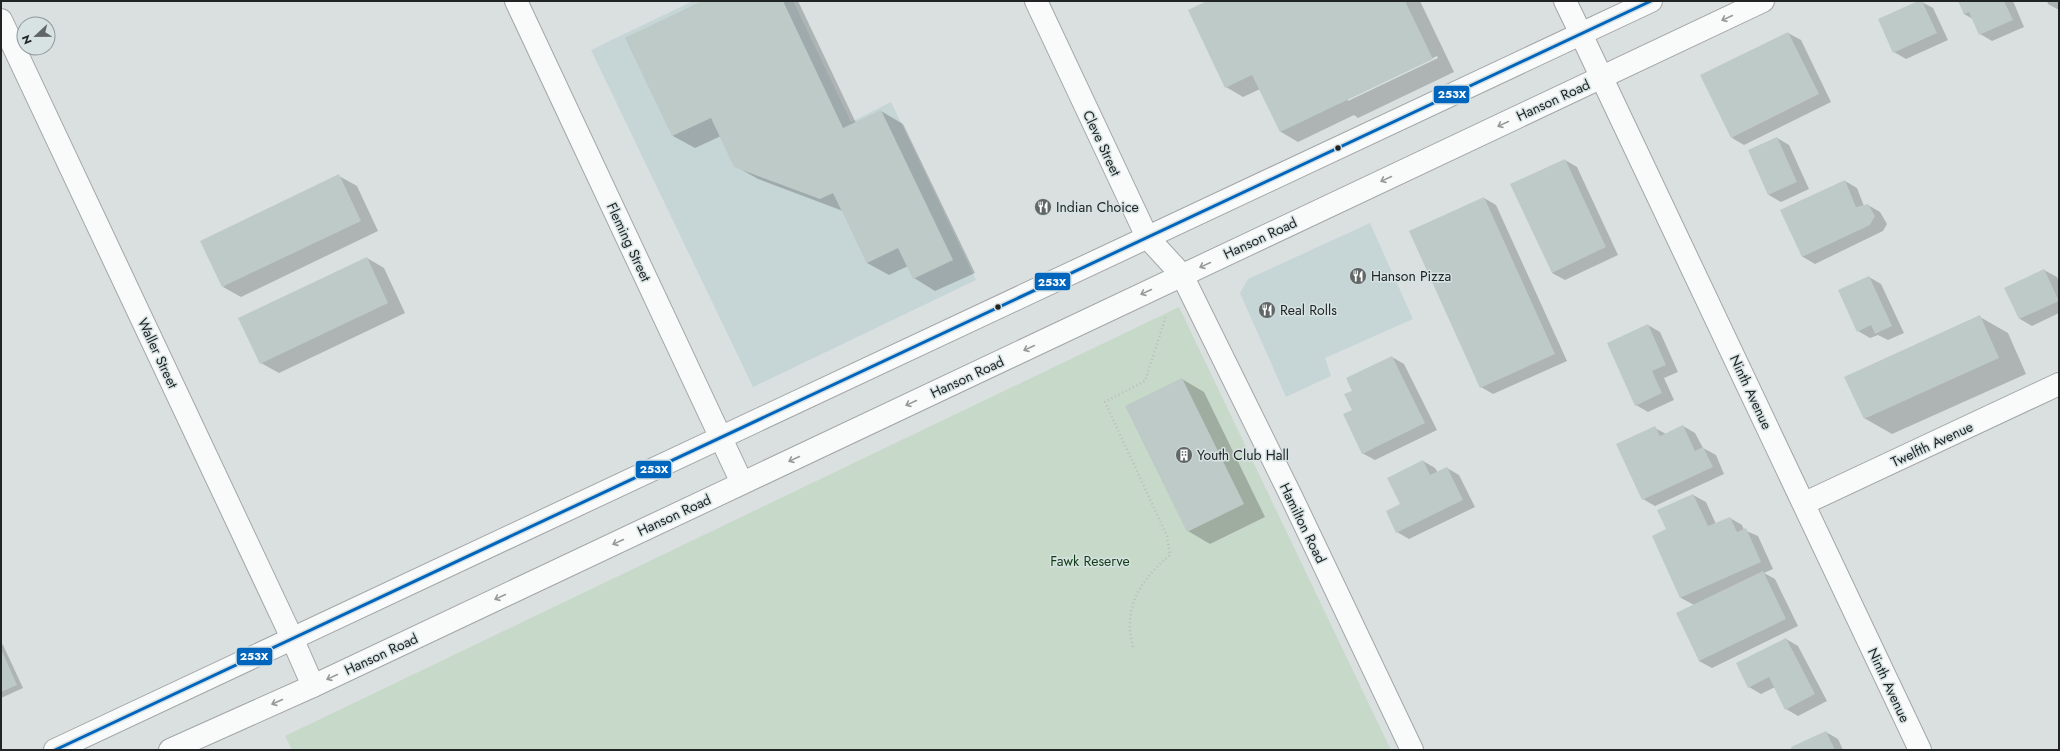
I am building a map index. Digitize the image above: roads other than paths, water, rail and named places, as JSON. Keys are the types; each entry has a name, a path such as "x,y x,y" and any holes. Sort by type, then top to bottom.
{"main road":[{"name":"Fleming Street","path":"516,1 742,483"},
{"name":"Cleve Street","path":"1036,1 1147,238 1182,275"},
{"name":"Ninth Avenue","path":"1565,1 1805,504 1920,750"},
{"path":"55,750 1651,1"},
{"name":"Hanson Road","path":"170,750 313,686 1763,1"},
{"name":"Waller Street","path":"1,20 292,638 313,686"},
{"name":"Hamilton Road","path":"1182,275 1292,498 1412,750"},
{"name":"Twelfth Avenue","path":"1805,504 2059,384"}],"place":[{"name":"Indian Choice","path":"1043,207"},
{"name":"Hanson Pizza","path":"1358,276"},
{"name":"Real Rolls","path":"1267,310"},
{"name":"Youth Club Hall","path":"1184,455"}],"park label":[{"name":"Fawk Reserve","path":"1090,561"}]}
